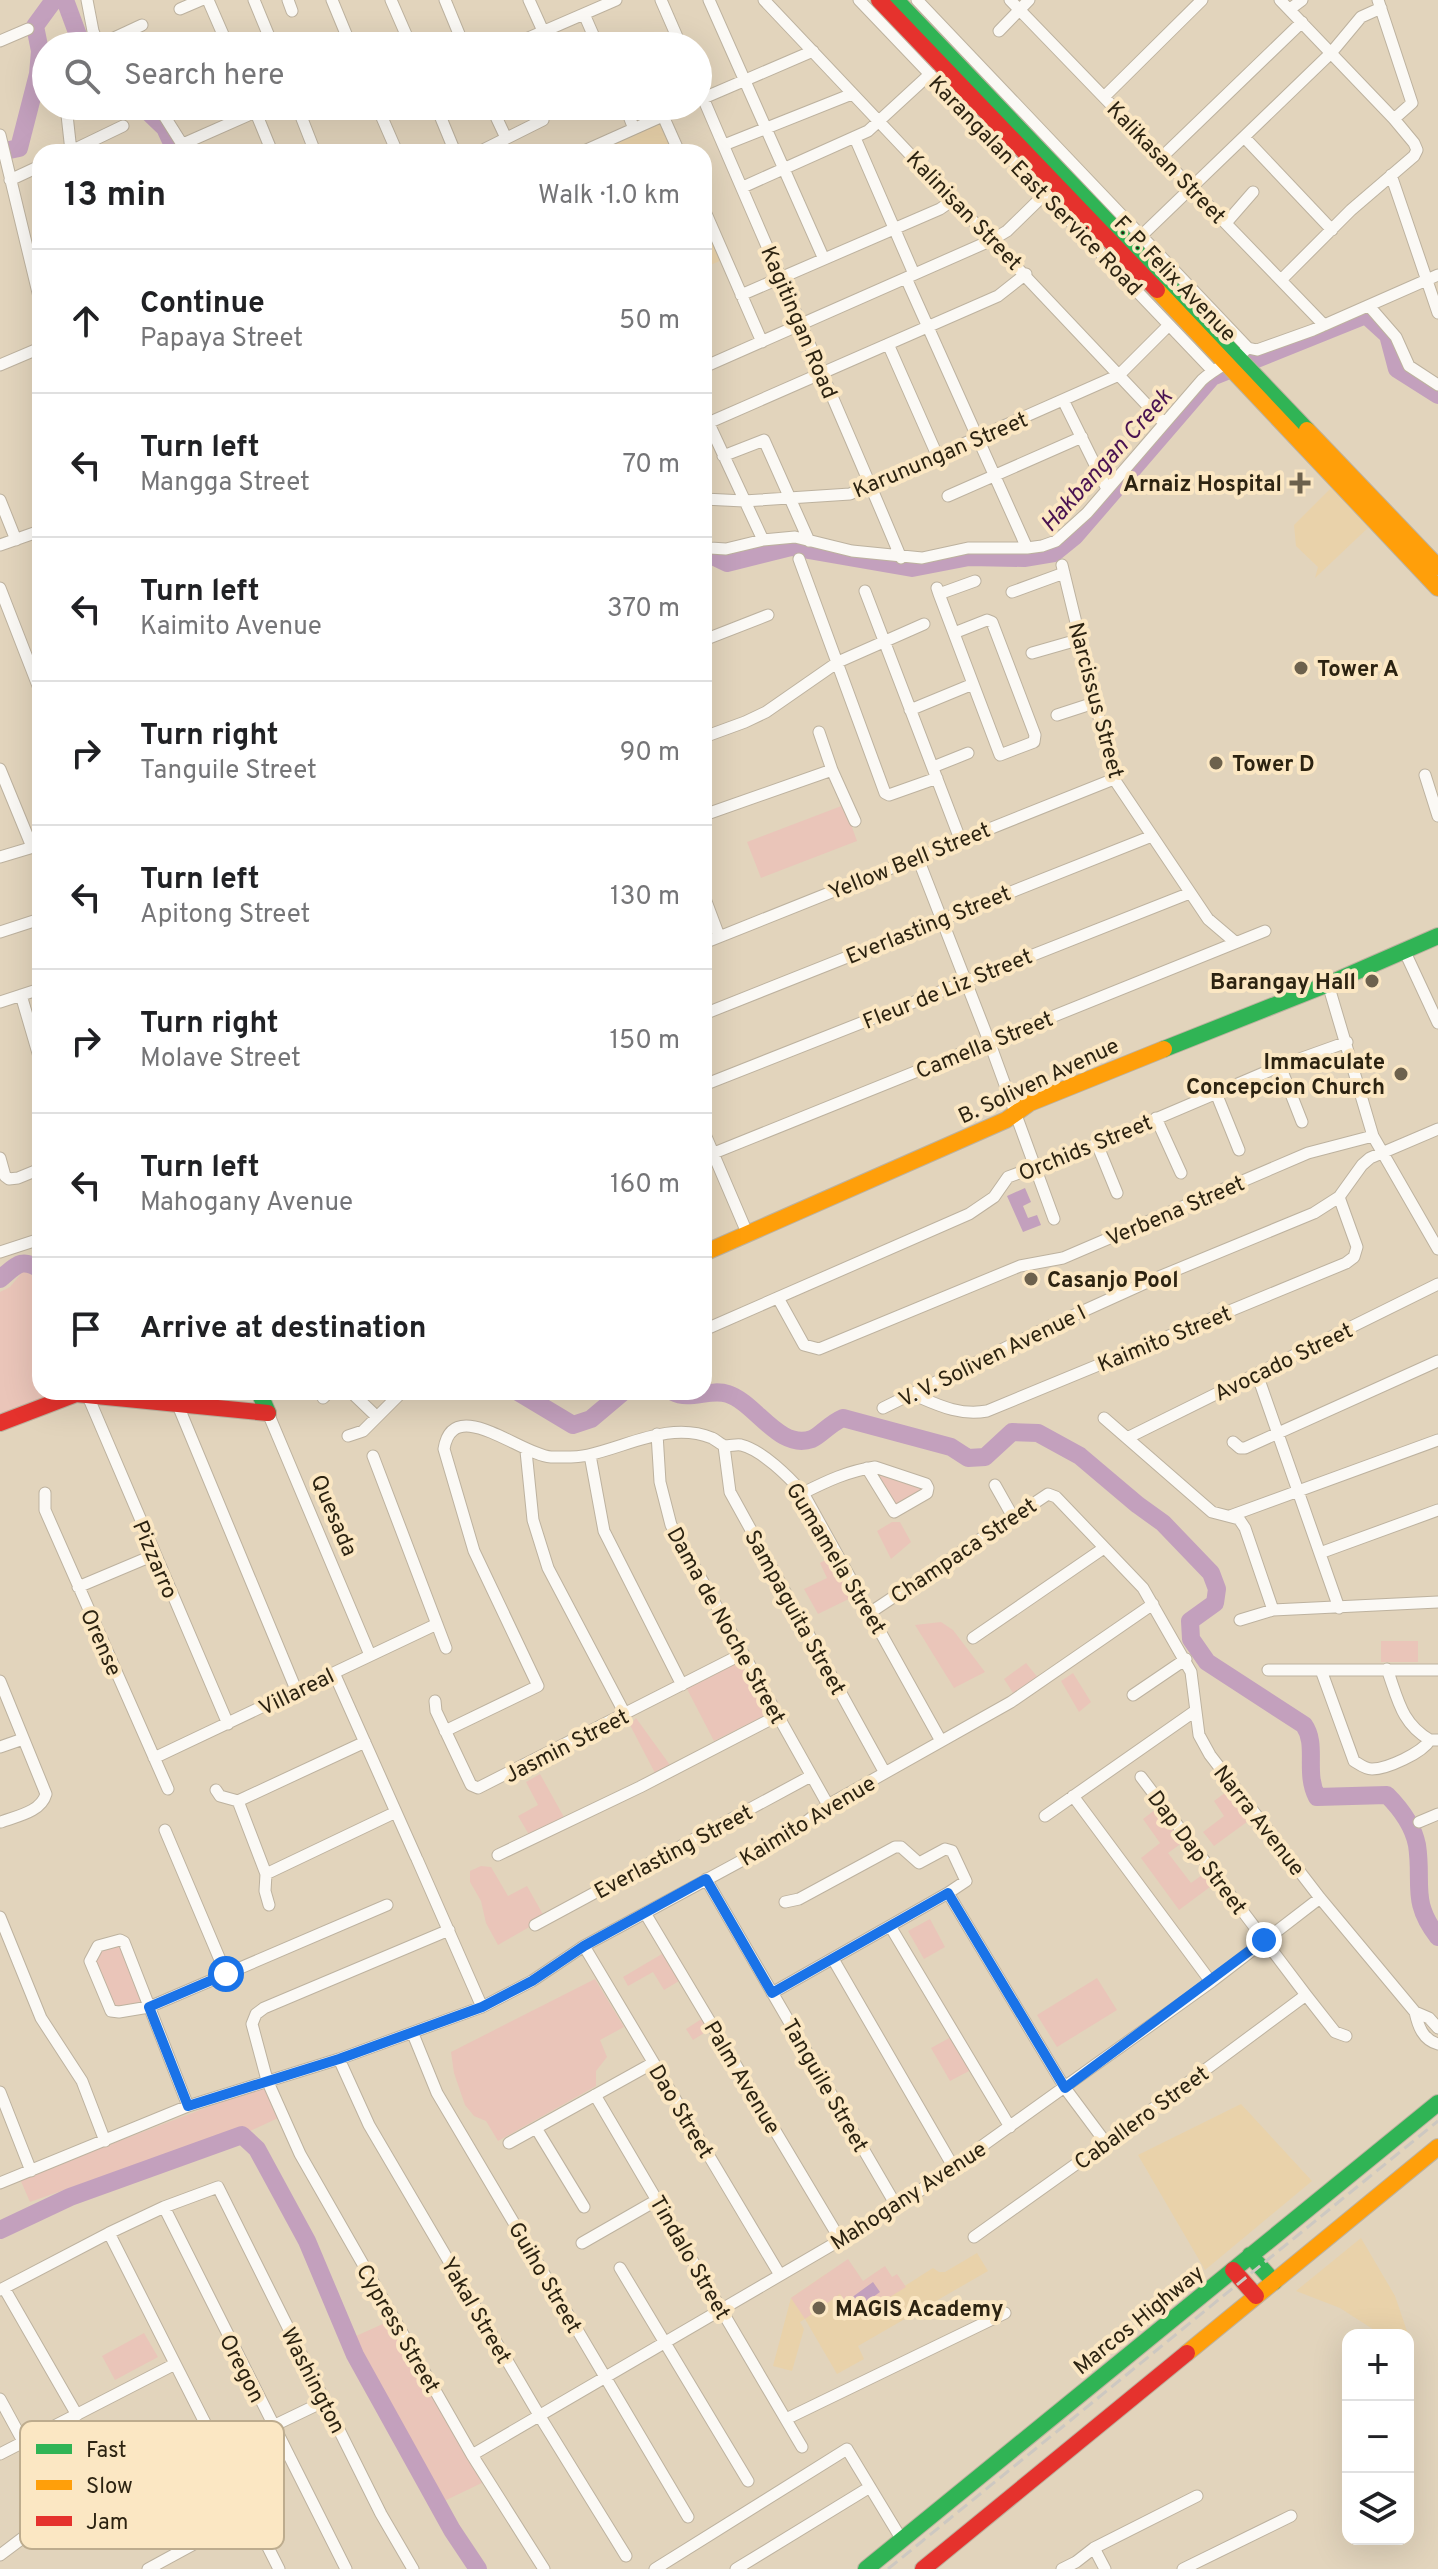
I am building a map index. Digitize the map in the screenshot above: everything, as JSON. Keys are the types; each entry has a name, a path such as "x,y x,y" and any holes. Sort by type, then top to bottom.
{"main road":[{"name":"F. P. Felix Avenue","path":"879,0 1055,184 1132,245 1438,588"},
{"name":"F. P. Felix Avenue","path":"896,0 1055,184"},
{"name":"F. P. Felix Avenue","path":"1314,447 1438,567"},
{"name":"B. Soliven Avenue","path":"712,1250 1006,1120 1024,1106 1328,984 1438,936"},
{"path":"0,1423 57,1400"},
{"path":"147,1400 268,1413"},
{"name":"Quesada","path":"262,1400 268,1413"},
{"name":"Marcos Highway","path":"866,2569 1438,2103"},
{"path":"923,2569 1438,2147"},
{"path":"1250,2255 1274,2282"},
{"path":"1233,2270 1256,2296"}],"street":[{"path":"180,9 201,0"},
{"path":"208,0 222,32"},
{"path":"254,0 267,32"},
{"path":"332,0 345,32"},
{"path":"391,0 402,32"},
{"path":"445,0 458,32"},
{"path":"529,0 543,31 616,0"},
{"path":"661,0 675,32"},
{"path":"709,0 823,257"},
{"name":"Kalinisan Street","path":"764,0 1164,423"},
{"name":"Karangalan East Service Road","path":"859,0 930,74 1055,184 1169,325 1232,360"},
{"path":"917,0 1132,245 1331,53 1361,17 1379,4 1412,103 1394,119"},
{"name":"Kalikasan Street","path":"1010,0 1324,325"},
{"path":"999,31 1029,0"},
{"path":"1104,97 1202,0"},
{"path":"1280,0 1394,119 1417,150 1281,280"},
{"path":"1290,9 1302,0"},
{"path":"90,2 96,32"},
{"path":"584,14 592,32"},
{"path":"1162,157 1302,22"},
{"path":"128,32 142,25"},
{"path":"0,41 28,29"},
{"path":"712,91 813,51"},
{"path":"743,187 855,138 880,120 930,74"},
{"path":"724,145 852,94"},
{"path":"67,120 69,144"},
{"path":"167,120 182,144"},
{"path":"192,144 235,120"},
{"path":"259,120 269,144"},
{"path":"302,120 312,144"},
{"path":"383,120 394,144"},
{"path":"442,120 452,144"},
{"path":"498,120 506,138"},
{"path":"494,144 543,120"},
{"path":"630,120 634,129"},
{"path":"600,144 654,120"},
{"path":"665,120 675,144"},
{"name":"Kagitingan Road","path":"712,120 782,276 800,326 901,558"},
{"path":"86,144 123,126"},
{"path":"0,137 32,268"},
{"path":"1244,137 1332,230"},
{"path":"855,138 894,228 929,327 1027,548"},
{"path":"10,180 32,170"},
{"path":"1391,175 1432,277 1438,313"},
{"path":"712,364 992,240 1007,231 1055,184"},
{"path":"1226,223 1253,192"},
{"path":"741,295 940,209 953,200"},
{"path":"712,228 762,342"},
{"path":"26,244 32,242"},
{"path":"712,416 998,296 1026,274"},
{"path":"712,548 726,549 763,540 795,537 852,551 922,558 968,548 1027,548 1056,541 1087,513 1164,423 1232,360 1324,325 1432,277"},
{"path":"1369,306 1396,337 1409,366 1438,385"},
{"name":"Karunungan Street","path":"712,499 744,501 850,494 1064,402 1119,375 1169,325"},
{"path":"888,344 937,455"},
{"path":"0,365 32,351"},
{"path":"1064,402 1107,489"},
{"path":"712,431 763,540"},
{"path":"948,496 1082,437"},
{"path":"723,456 763,439 809,541"},
{"path":"0,500 16,540"},
{"path":"0,545 32,534"},
{"path":"799,559 886,794 935,773 968,753"},
{"name":"Narcissus Street","path":"1012,592 1063,569 1114,779 1208,919 1235,942"},
{"path":"954,633 989,620 993,624 1036,738 1032,744 1000,755 938,591 975,581"},
{"path":"0,588 32,670"},
{"path":"865,591 960,839"},
{"path":"712,637 768,615"},
{"path":"712,734 766,712 838,662 924,624"},
{"path":"1032,653 1081,639"},
{"path":"910,710 973,684"},
{"path":"1057,715 1097,702"},
{"path":"819,732 855,821"},
{"path":"0,769 32,837"},
{"path":"712,812 832,770"},
{"path":"1425,775 1437,809"},
{"name":"Yellow Bell Street","path":"712,939 1114,779"},
{"name":"Everlasting Street","path":"712,1011 1152,836"},
{"path":"0,857 32,847"},
{"path":"917,856 1054,1219"},
{"name":"Fleur de Liz Street","path":"712,1082 1190,893"},
{"path":"712,917 719,936"},
{"path":"1,929 32,921"},
{"name":"Camella Street","path":"712,1154 1265,931"},
{"path":"1404,950 1438,1023"},
{"path":"1328,984 1373,1136 1438,1249"},
{"path":"0,1002 32,992"},
{"path":"21,995 32,1033"},
{"name":"Orchids Street","path":"712,1327 969,1214 994,1197 1008,1177 1097,1144 1280,1066 1347,1042"},
{"path":"1280,1066 1302,1122"},
{"path":"1216,1093 1239,1150"},
{"path":"1156,1118 1181,1173"},
{"name":"V. V. Soliven Avenue I","path":"883,1408 1154,1279 1314,1213 1339,1197 1362,1165 1383,1152 1438,1129"},
{"name":"Verbena Street","path":"778,1298 804,1345 819,1349 1020,1266 1063,1258 1308,1153 1373,1136"},
{"path":"1097,1144 1117,1193"},
{"path":"0,1158 5,1176 9,1179 32,1172"},
{"path":"712,1161 748,1235"},
{"name":"Kaimito Street","path":"912,1394 952,1411 970,1414 987,1411 1346,1263 1354,1257 1357,1247 1339,1197"},
{"path":"0,1252 32,1242"},
{"name":"Avocado Street","path":"1127,1438 1438,1284"},
{"path":"1233,1442 1245,1448 1438,1361"},
{"path":"1257,1374 1339,1608"},
{"name":"Pizzarro","path":"89,1400 228,1724"},
{"path":"359,1400 376,1416"},
{"path":"348,1436 363,1431 393,1400"},
{"path":"177,1403 297,1692"},
{"name":"Quesada","path":"268,1413 370,1655"},
{"path":"1104,1418 1212,1512 1239,1519 1245,1528 1273,1610"},
{"name":"Gumamela Street","path":"445,1731 538,1686 474,1551 444,1449 446,1438 458,1426 465,1425 481,1428 526,1451 546,1457 590,1455 657,1434 712,1438 724,1446 740,1445 754,1452 787,1475 803,1493 941,1741"},
{"name":"Dama de Noche Street","path":"657,1434 660,1482 671,1525 828,1805"},
{"path":"1230,1516 1438,1440"},
{"name":"Sampaguita Street","path":"724,1446 730,1492 885,1773"},
{"path":"526,1451 533,1520 548,1568 625,1714"},
{"path":"590,1455 604,1531 682,1685"},
{"path":"373,1456 446,1648"},
{"path":"803,1493 838,1475 867,1468 875,1467 926,1484 927,1493 894,1512 867,1468"},
{"path":"995,1485 1013,1517"},
{"name":"Orense","path":"45,1493 45,1510 168,1789"},
{"name":"Champaca Street","path":"871,1612 1048,1494 1056,1497 1143,1588 1153,1604"},
{"path":"1320,1553 1438,1510"},
{"path":"973,1638 1104,1548"},
{"path":"78,1587 154,1555"},
{"path":"1240,1620 1273,1610 1438,1602"},
{"name":"Kaimito Avenue","path":"0,2183 188,2106 339,2059 482,2007 532,1981 584,1946 789,1835 828,1805 1011,1702 1153,1604"},
{"name":"Narra Avenue","path":"1153,1604 1186,1659 1195,1689 1199,1735 1210,1755 1320,1898 1415,2012 1419,2028 1438,2044"},
{"name":"Villareal","path":"154,1758 437,1624"},
{"name":"Jasmin Street","path":"435,1701 436,1711 471,1785 478,1788 742,1654"},
{"path":"1133,1695 1186,1659"},
{"path":"1321,1670 1354,1761 1373,1769 1413,1755 1434,1740 1415,1731 1405,1718 1387,1669"},
{"path":"1268,1670 1438,1670"},
{"path":"334,1673 482,2007"},
{"path":"0,1681 46,1794 38,1807 1,1822"},
{"path":"1045,1816 1195,1711"},
{"path":"498,1855 640,1787 777,1716"},
{"path":"0,1747 23,1739"},
{"path":"216,1790 220,1796 238,1801 365,1742"},
{"name":"Everlasting Street","path":"535,1925 811,1776"},
{"name":"Dap Dap Street","path":"1141,1777 1335,2032 1346,2036"},
{"path":"1073,1796 1211,1982"},
{"path":"238,1801 266,1874 265,1891 269,1905"},
{"path":"266,1874 396,1812"},
{"path":"1419,1822 1438,1814"},
{"path":"165,1830 226,1974"},
{"path":"772,1993 966,1881 952,1851 945,1849 919,1863 901,1847 895,1847 799,1899 785,1902"},
{"name":"Tanguile Street","path":"706,1879 897,2207"},
{"path":"948,1893 1065,2088 1106,2143"},
{"name":"Mahogany Avenue","path":"472,2455 897,2207 1211,1982 1320,1898"},
{"path":"188,2106 149,2007 124,1942 120,1940 98,1946 90,1961 111,2011 119,2012 149,2007 387,1905"},
{"name":"Palm Avenue","path":"645,1913 841,2241"},
{"path":"0,1917 41,2018 82,2081 105,2141"},
{"path":"890,1926 1010,2127"},
{"name":"Cypress Street","path":"449,1930 264,2008 256,2014 252,2024 267,2080 300,2154 472,2455 544,2569"},
{"name":"Dao Street","path":"584,1946 780,2275"},
{"path":"833,1959 954,2168"},
{"name":"Caballero Street","path":"974,2237 1306,1995"},
{"name":"Narra Avenue","path":"1415,2012 1429,2018 1438,2028"},
{"name":"Guiho Street","path":"413,2034 437,2093 688,2517"},
{"name":"Yakal Street","path":"339,2059 369,2125 539,2415 626,2556"},
{"path":"509,2143 653,2063"},
{"path":"0,2092 31,2171"},
{"name":"Tindalo Street","path":"595,2095 802,2447"},
{"path":"536,2128 584,2207"},
{"name":"Washington","path":"164,2207 216,2187 220,2189 381,2514 413,2569"},
{"path":"582,2243 657,2200"},
{"path":"77,2415 2,2289 164,2207"},
{"name":"Oregon","path":"164,2207 270,2421"},
{"path":"109,2233 204,2421"},
{"path":"620,2268 748,2481"},
{"path":"786,2419 1005,2313"},
{"path":"66,2421 175,2364"},
{"path":"0,2399 20,2436"},
{"path":"283,2421 325,2401"},
{"path":"0,2454 20,2445"},
{"name":"Oregon","path":"284,2449 346,2569"},
{"path":"655,2569 844,2450 850,2451 902,2540"},
{"path":"736,2569 870,2487"},
{"path":"1062,2569 1094,2548 1197,2496"},
{"path":"1183,2569 1291,2516"},
{"path":"0,2555 20,2540"},
{"path":"1094,2548 1105,2569"},
{"path":"148,2569 185,2549"},
{"path":"268,2549 277,2568"}],"shaded area":[{"path":"663,121 673,144 611,144"},
{"path":"712,232 724,259 712,264"},
{"path":"1334,485 1372,524 1315,578 1318,567 1296,546 1294,525"},
{"path":"844,805 857,841 761,878 747,842"},
{"path":"1025,1188 1031,1202 1023,1206 1028,1218 1037,1215 1041,1225 1023,1232 1007,1196"},
{"path":"24,1270 32,1276 32,1400 41,1400 0,1416 0,1292 10,1287"},
{"path":"870,1470 924,1486 925,1491 896,1508"},
{"path":"892,1522 900,1522 911,1542 891,1559 877,1531"},
{"path":"839,1552 861,1593 818,1614 804,1589 827,1578 820,1563"},
{"path":"941,1622 953,1630 985,1672 954,1688 915,1625"},
{"path":"1381,1641 1418,1641 1418,1662 1381,1662"},
{"path":"742,1660 770,1713 714,1741 686,1687"},
{"path":"1026,1663 1039,1679 1015,1696 1004,1679"},
{"path":"1073,1673 1091,1702 1079,1712 1061,1681"},
{"path":"636,1718 670,1765 655,1773 630,1725"},
{"path":"540,1774 565,1819 531,1838 518,1816 538,1805 526,1782"},
{"path":"1233,1787 1255,1816 1214,1846 1203,1832 1224,1816 1214,1801"},
{"path":"1160,1806 1186,1840 1168,1853 1191,1883 1209,1870 1218,1881 1179,1910 1141,1858 1160,1843 1143,1819"},
{"path":"481,1866 491,1867 508,1896 527,1886 545,1918 498,1945 470,1882 470,1871"},
{"path":"930,1919 945,1947 924,1959 908,1931"},
{"path":"123,1946 146,2004 112,2008 92,1960 100,1947"},
{"path":"667,1951 684,1978 664,1990 653,1972 628,1986 623,1977"},
{"path":"1097,1978 1117,2010 1057,2047 1037,2015"},
{"path":"595,1979 624,2027 600,2040 607,2057 596,2071 596,2086 498,2141 486,2121 474,2116 465,2105 454,2073 451,2052"},
{"path":"706,2016 712,2028 693,2040 686,2029"},
{"path":"953,2036 971,2070 950,2081 931,2048"},
{"path":"265,2085 278,2118 250,2131 241,2127 30,2202 20,2179"},
{"path":"1241,2104 1312,2181 1205,2270 1138,2155"},
{"path":"1361,2238 1395,2296 1406,2329 1373,2329 1340,2308 1296,2291"},
{"name":"MAGIS Academy","path":"977,2253 988,2271 858,2346 864,2359 837,2374 805,2319 800,2322 804,2329 792,2371 773,2366 791,2298 826,2274 856,2317 933,2268 945,2272"},
{"path":"848,2259 863,2281 885,2266 892,2277 897,2274 906,2287 856,2318 840,2294 805,2319 791,2298"},
{"path":"873,2282 880,2292 858,2308 851,2298"},
{"path":"396,2318 490,2479 438,2504 390,2425 345,2341"},
{"path":"144,2333 158,2357 115,2380 102,2356"}],"waterway":[{"path":"36,32 35,26 54,0"},
{"name":"Hakbangan Creek","path":"65,0 77,32"},
{"path":"0,152 19,148 32,97"},
{"name":"Hakbangan Creek","path":"157,120 165,128 172,144"},
{"name":"Hakbangan Creek","path":"712,556 727,563 791,547 912,568 969,557 1024,558 1054,553 1075,536 1212,377 1366,315 1388,335 1397,369 1438,395"},
{"path":"0,1279 23,1263 32,1265"},
{"path":"712,1392 738,1399 778,1432 800,1441 812,1439 843,1418 951,1447 968,1458 985,1457 1012,1432 1038,1433 1080,1456 1163,1523 1211,1573 1217,1589 1215,1603 1190,1621 1191,1639 1207,1662 1304,1725 1310,1741 1311,1778 1317,1797 1387,1795 1402,1812 1417,1845 1419,1892 1424,1913 1438,1937"},
{"path":"531,1400 573,1425 591,1419 614,1400"},
{"path":"0,2230 70,2197 242,2135 257,2149 307,2241 355,2355 452,2530 478,2569"}],"railway":[{"path":"888,2569 1438,2121"}],"traffic: fast":[{"path":"896,0 1307,430"},
{"path":"1164,1049 1328,984 1438,936"},
{"path":"262,1400 268,1413"},
{"path":"866,2569 1438,2103"},
{"path":"1250,2255 1274,2282"}],"traffic: slow":[{"path":"1157,290 1438,588"},
{"path":"1307,430 1438,567"},
{"path":"712,1249 1006,1120 1030,1103 1164,1049"},
{"path":"1187,2353 1438,2147"}],"traffic: jam":[{"path":"879,0 1157,290"},
{"path":"0,1423 60,1400"},
{"path":"137,1400 268,1413"},
{"path":"1233,2270 1256,2296"},
{"path":"923,2569 1187,2353"}],"place":[{"name":"Arnaiz Hospital","path":"1300,483"},
{"name":"Tower A","path":"1301,668"},
{"name":"Tower D","path":"1216,763"},
{"name":"Barangay Hall","path":"1372,981"},
{"name":"Immaculate Concepcion Church","path":"1401,1074"},
{"name":"Casanjo Pool","path":"1031,1279"},
{"name":"MAGIS Academy","path":"819,2308"}],"route":[{"path":"226,1974 149,2007 188,2106 339,2059 482,2007 706,1879 772,1993 948,1893 1065,2088 1264,1940"}]}
